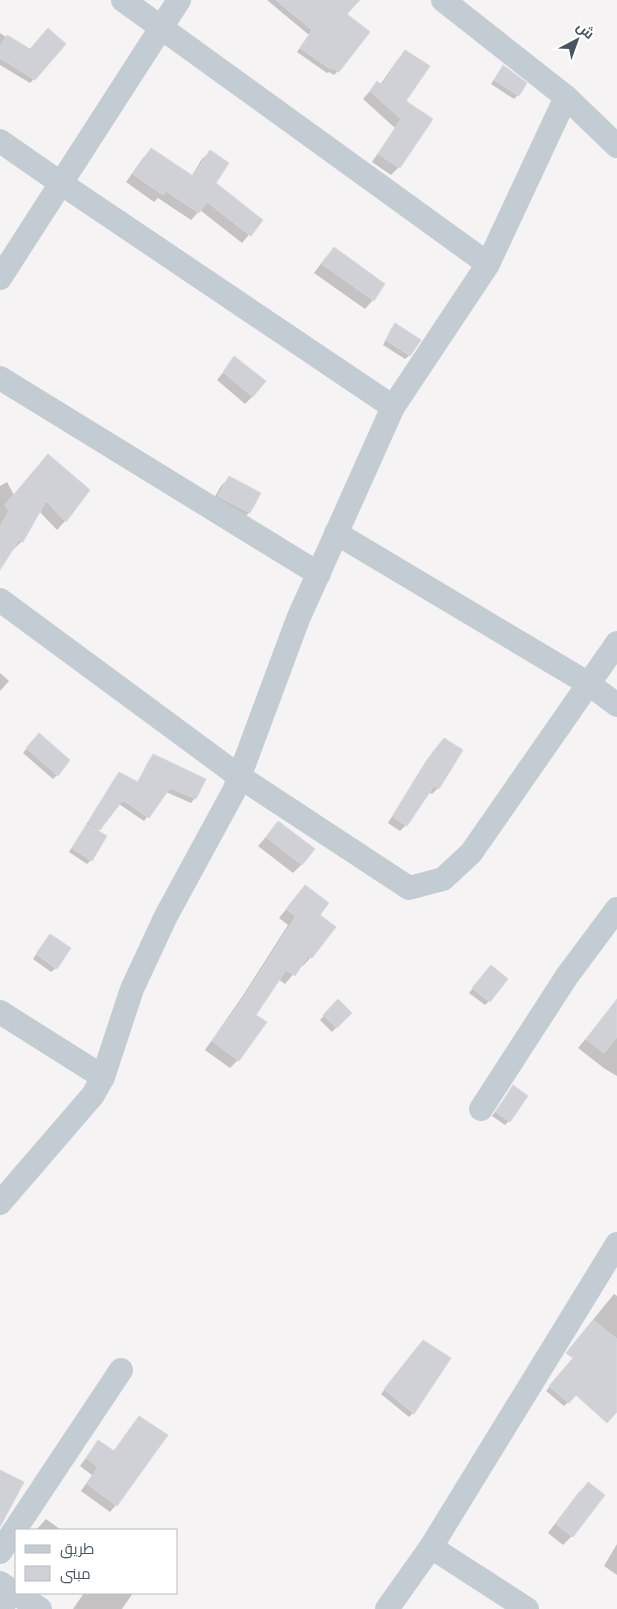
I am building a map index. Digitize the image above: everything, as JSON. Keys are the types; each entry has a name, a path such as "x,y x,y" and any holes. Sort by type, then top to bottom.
{"street":[{"path":"123,0 160,29 488,264"},
{"path":"0,278 179,0"},
{"path":"443,0 566,97 617,146"},
{"path":"0,1202 93,1095 103,1078 132,989 166,916 234,791 298,619 393,407 488,264 566,97"},
{"path":"0,141 393,407"},
{"path":"0,378 318,574"},
{"path":"336,533 589,684 617,705"},
{"path":"0,600 240,776 409,888 443,879 471,854 617,643"},
{"path":"481,1109 567,976 617,909"},
{"path":"0,1012 103,1078"},
{"path":"387,1609 431,1548 617,1244"},
{"path":"15,1529 121,1370"},
{"path":"0,1552 15,1529"},
{"path":"431,1548 527,1609"},
{"path":"4,1594 40,1609"}],"building":[{"path":"276,0 360,0 347,14 370,32 339,72 333,68 332,70 300,48 312,30"},
{"path":"48,28 66,44 35,80 0,58 0,46 7,35 30,49"},
{"path":"405,50 430,66 406,101 433,119 400,168 378,154 401,119 370,91 377,81 382,85"},
{"path":"503,65 527,83 519,96 494,80"},
{"path":"151,148 193,176 210,150 229,163 216,183 263,220 251,236 207,202 199,213 166,191 163,195 133,174"},
{"path":"334,247 385,284 374,301 322,264"},
{"path":"395,323 421,340 410,356 386,340"},
{"path":"234,356 266,381 253,397 223,372"},
{"path":"48,454 90,490 66,522 46,501 23,542 19,540 0,570 0,527 9,511 5,505"},
{"path":"229,476 261,493 250,513 218,496"},
{"path":"39,733 70,760 58,776 26,748"},
{"path":"444,738 463,750 439,789 434,786 407,826 393,817 432,753"},
{"path":"153,754 206,779 196,799 170,788 149,818 123,800 100,830 88,822 119,772 138,782"},
{"path":"278,821 315,849 302,865 266,837"},
{"path":"87,824 107,836 92,861 72,848"},
{"path":"305,885 329,903 320,915 336,927 312,958 308,956 295,976 286,970 256,1015 267,1022 239,1061 212,1041 240,1003 296,916 286,909"},
{"path":"50,934 71,948 57,969 36,954"},
{"path":"491,965 508,979 490,1002 472,988"},
{"path":"338,999 352,1013 337,1028 323,1015"},
{"path":"617,999 617,1037 604,1053 586,1039"},
{"path":"513,1085 528,1096 510,1122 496,1112"},
{"path":"593,1320 617,1339 617,1412 607,1423 576,1395 569,1403 549,1386 573,1358 566,1353"},
{"path":"423,1340 451,1358 414,1414 384,1389"},
{"path":"139,1416 168,1435 117,1506 87,1484 98,1467 86,1458 98,1440 114,1451"},
{"path":"0,1470 24,1482 0,1527"},
{"path":"588,1482 605,1495 573,1537 556,1524"}]}
